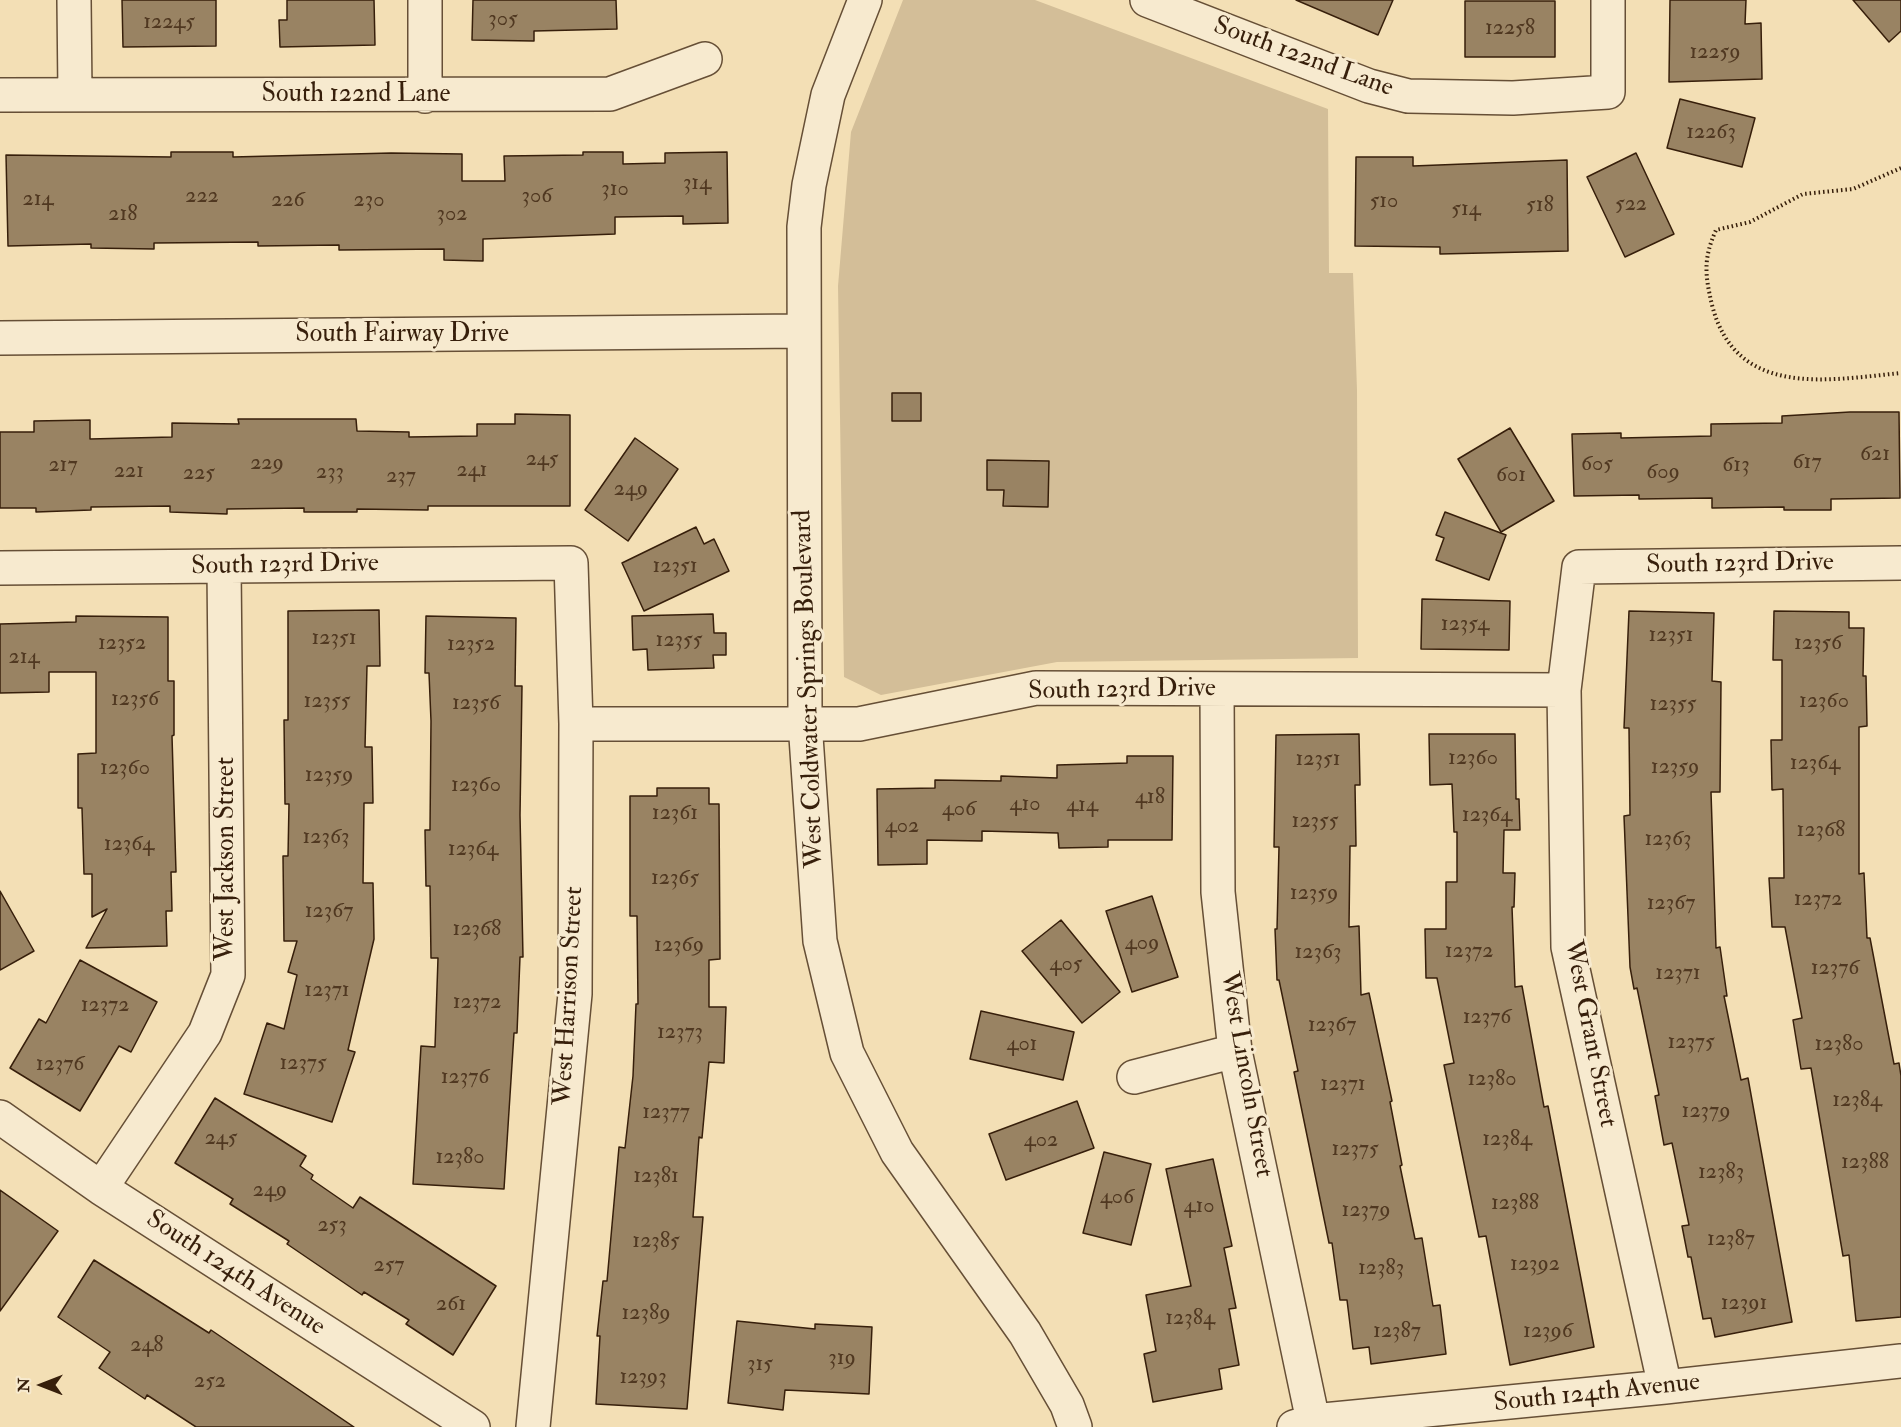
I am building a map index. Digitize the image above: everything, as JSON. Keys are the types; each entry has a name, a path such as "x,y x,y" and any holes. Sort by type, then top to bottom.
{"street":[{"path":"74,0 75,94"},
{"path":"425,0 425,96"},
{"name":"West Coldwater Springs Boulevard","path":"865,0 828,95 813,162 804,227 805,722 820,941 847,1053 897,1152 1025,1333 1067,1405 1075,1427"},
{"name":"South 122nd Lane","path":"1147,0 1369,86 1408,96 1513,98 1608,92 1608,0"},
{"name":"South 122nd Lane","path":"0,95 610,94 705,59"},
{"name":"South Fairway Drive","path":"0,338 803,331"},
{"name":"South 123rd Drive","path":"0,568 570,563"},
{"name":"West Harrison Street","path":"533,1427 575,994 576,724 570,563"},
{"name":"South 123rd Drive","path":"1579,567 1901,563"},
{"name":"West Jackson Street","path":"101,1188 205,1034 228,975 224,567"},
{"name":"West Grant Street","path":"1579,567 1564,690 1568,947 1665,1387"},
{"name":"South 123rd Drive","path":"576,724 805,722 860,724 1036,688 1564,690"},
{"name":"West Lincoln Street","path":"1217,690 1218,892 1235,1051 1303,1424"},
{"path":"1134,1077 1235,1051"},
{"name":"South 124th Avenue","path":"0,1117 101,1188 473,1427"},
{"name":"South 124th Avenue","path":"1303,1424 1901,1361"}],"path":[{"path":"1901,168 1853,189 1803,194 1750,222 1716,230 1706,251 1707,283 1714,313 1729,341 1748,364 1778,376 1828,380 1901,373"}],"shaded area":[{"path":"903,0 1035,0 1328,109 1329,273 1353,273 1357,390 1358,658 1057,662 881,695 844,677 838,286 851,132"}],"building":[{"path":"122,0 216,0 216,46 123,47"},
{"path":"287,0 374,0 375,45 280,47 279,20 287,20"},
{"path":"473,0 616,0 617,29 534,31 534,41 472,40"},
{"path":"1296,0 1393,0 1378,35"},
{"path":"1670,0 1746,0 1745,24 1761,23 1762,79 1669,82"},
{"path":"1853,0 1901,0 1901,31 1889,42"},
{"path":"1465,1 1555,1 1555,57 1465,57"},
{"path":"1680,99 1755,118 1742,167 1667,148"},
{"path":"171,152 233,152 233,157 391,153 462,154 462,181 505,181 504,156 623,152 623,164 665,163 665,153 727,152 728,223 683,224 683,216 615,217 615,234 483,239 483,261 444,260 444,249 339,250 339,245 258,246 258,242 154,243 154,249 91,248 91,244 8,246 6,155 171,157"},
{"path":"1636,153 1674,234 1625,257 1587,177"},
{"path":"1356,157 1413,157 1413,166 1567,160 1568,251 1440,254 1440,247 1355,246"},
{"path":"892,393 921,393 921,421 892,421"},
{"path":"1899,412 1900,498 1831,499 1831,510 1784,510 1784,507 1712,508 1712,498 1639,499 1639,495 1574,496 1572,434 1621,433 1621,438 1711,436 1711,424 1782,423 1782,416"},
{"path":"515,414 570,415 570,506 428,506 428,510 357,509 357,512 304,512 304,508 227,509 227,514 170,512 170,506 91,507 91,510 36,512 36,508 0,508 0,432 34,432 34,421 90,420 90,439 172,437 172,423 239,424 238,419 356,419 357,431 409,432 409,437 477,436 477,424 515,424"},
{"path":"1510,428 1554,501 1501,532 1458,459"},
{"path":"635,438 678,469 628,541 585,510"},
{"path":"987,460 1049,461 1048,507 1003,506 1004,490 987,490"},
{"path":"1445,512 1506,535 1489,580 1436,560 1444,538 1436,535"},
{"path":"696,527 704,544 714,539 729,571 644,611 622,563"},
{"path":"1422,599 1510,601 1509,650 1421,649"},
{"path":"379,610 380,666 367,666 365,747 372,747 373,803 364,803 363,883 373,883 374,939 348,1050 355,1052 332,1122 244,1094 267,1023 284,1029 297,975 288,972 297,941 284,941 283,856 288,856 289,804 285,804 284,720 288,720 288,611"},
{"path":"1629,611 1714,613 1712,681 1721,682 1720,792 1711,792 1716,948 1720,947 1727,996 1724,996 1741,1080 1748,1078 1792,1322 1715,1337 1711,1318 1703,1319 1691,1257 1688,1257 1682,1226 1689,1225 1672,1143 1664,1145 1655,1096 1659,1095 1637,988 1634,989 1630,967 1624,816 1630,815 1629,728 1624,728"},
{"path":"1774,611 1849,612 1849,628 1864,628 1863,676 1866,676 1867,726 1859,727 1859,874 1864,873 1867,938 1870,938 1894,1064 1899,1063 1901,1076 1901,1317 1856,1321 1849,1255 1843,1256 1811,1068 1801,1069 1793,1020 1802,1018 1785,927 1772,927 1769,878 1784,878 1783,789 1772,790 1771,740 1782,740 1782,660 1773,660"},
{"path":"713,614 714,633 726,633 726,655 713,655 714,668 648,670 647,649 633,650 632,616"},
{"path":"76,616 168,617 168,681 174,681 174,735 172,736 176,872 171,872 172,911 166,911 167,946 86,948 107,909 92,917 92,874 84,874 82,808 78,808 78,754 96,753 96,672 49,672 49,692 0,693 0,624 76,622"},
{"path":"426,616 516,618 515,686 522,686 520,815 523,957 520,957 517,1033 514,1033 504,1189 413,1184 421,1046 435,1047 438,958 431,958 430,886 426,886 425,830 430,830 431,721 429,673 425,673"},
{"path":"1359,734 1360,785 1355,785 1356,846 1350,846 1349,927 1359,926 1361,995 1369,993 1392,1101 1390,1102 1402,1165 1400,1166 1415,1239 1422,1238 1433,1306 1440,1305 1446,1354 1371,1364 1369,1347 1353,1349 1347,1300 1340,1300 1332,1243 1329,1243 1294,1072 1298,1071 1279,980 1277,980 1275,929 1277,929 1279,847 1274,847 1276,735"},
{"path":"1429,734 1515,734 1516,799 1519,799 1520,830 1504,830 1503,873 1515,873 1514,907 1512,907 1515,987 1522,986 1544,1107 1548,1106 1594,1347 1510,1365 1486,1236 1479,1237 1444,1065 1454,1063 1437,978 1426,978 1425,929 1446,929 1446,882 1457,882 1457,832 1454,832 1452,784 1430,785"},
{"path":"1127,756 1173,756 1172,840 1108,840 1108,847 1059,848 1058,833 982,831 982,841 927,840 927,864 878,865 877,789 935,788 935,780 1001,781 1001,776 1057,778 1057,765 1127,763"},
{"path":"657,788 709,788 709,804 719,804 720,959 709,960 709,1007 726,1007 724,1063 709,1062 702,1138 699,1137 693,1217 703,1217 687,1409 596,1404 600,1336 597,1336 603,1281 607,1281 619,1147 625,1148 633,1076 636,1004 638,1004 637,916 630,916 630,796 657,796"},
{"path":"0,891 34,951 0,970"},
{"path":"1152,896 1178,977 1132,992 1106,911"},
{"path":"1061,920 1120,992 1082,1023 1022,951"},
{"path":"80,960 157,1002 131,1052 119,1046 80,1111 10,1068 39,1019 46,1023"},
{"path":"981,1011 1074,1032 1063,1080 970,1059"},
{"path":"215,1098 306,1156 300,1166 313,1175 311,1179 353,1208 360,1197 496,1286 453,1355 406,1324 409,1320 364,1292 362,1295 287,1244 289,1241 230,1204 233,1199 175,1163"},
{"path":"1077,1101 1094,1148 1006,1180 989,1134"},
{"path":"1104,1152 1151,1164 1131,1245 1083,1233"},
{"path":"1213,1159 1232,1246 1224,1248 1236,1308 1229,1309 1239,1365 1219,1369 1222,1389 1153,1402 1144,1354 1156,1351 1146,1295 1191,1286 1166,1169"},
{"path":"0,1190 58,1231 0,1311"},
{"path":"94,1260 209,1333 211,1330 354,1427 196,1427 147,1395 145,1399 99,1368 110,1352 58,1317"},
{"path":"737,1321 815,1329 815,1324 872,1327 869,1394 785,1390 783,1410 728,1403"}]}
